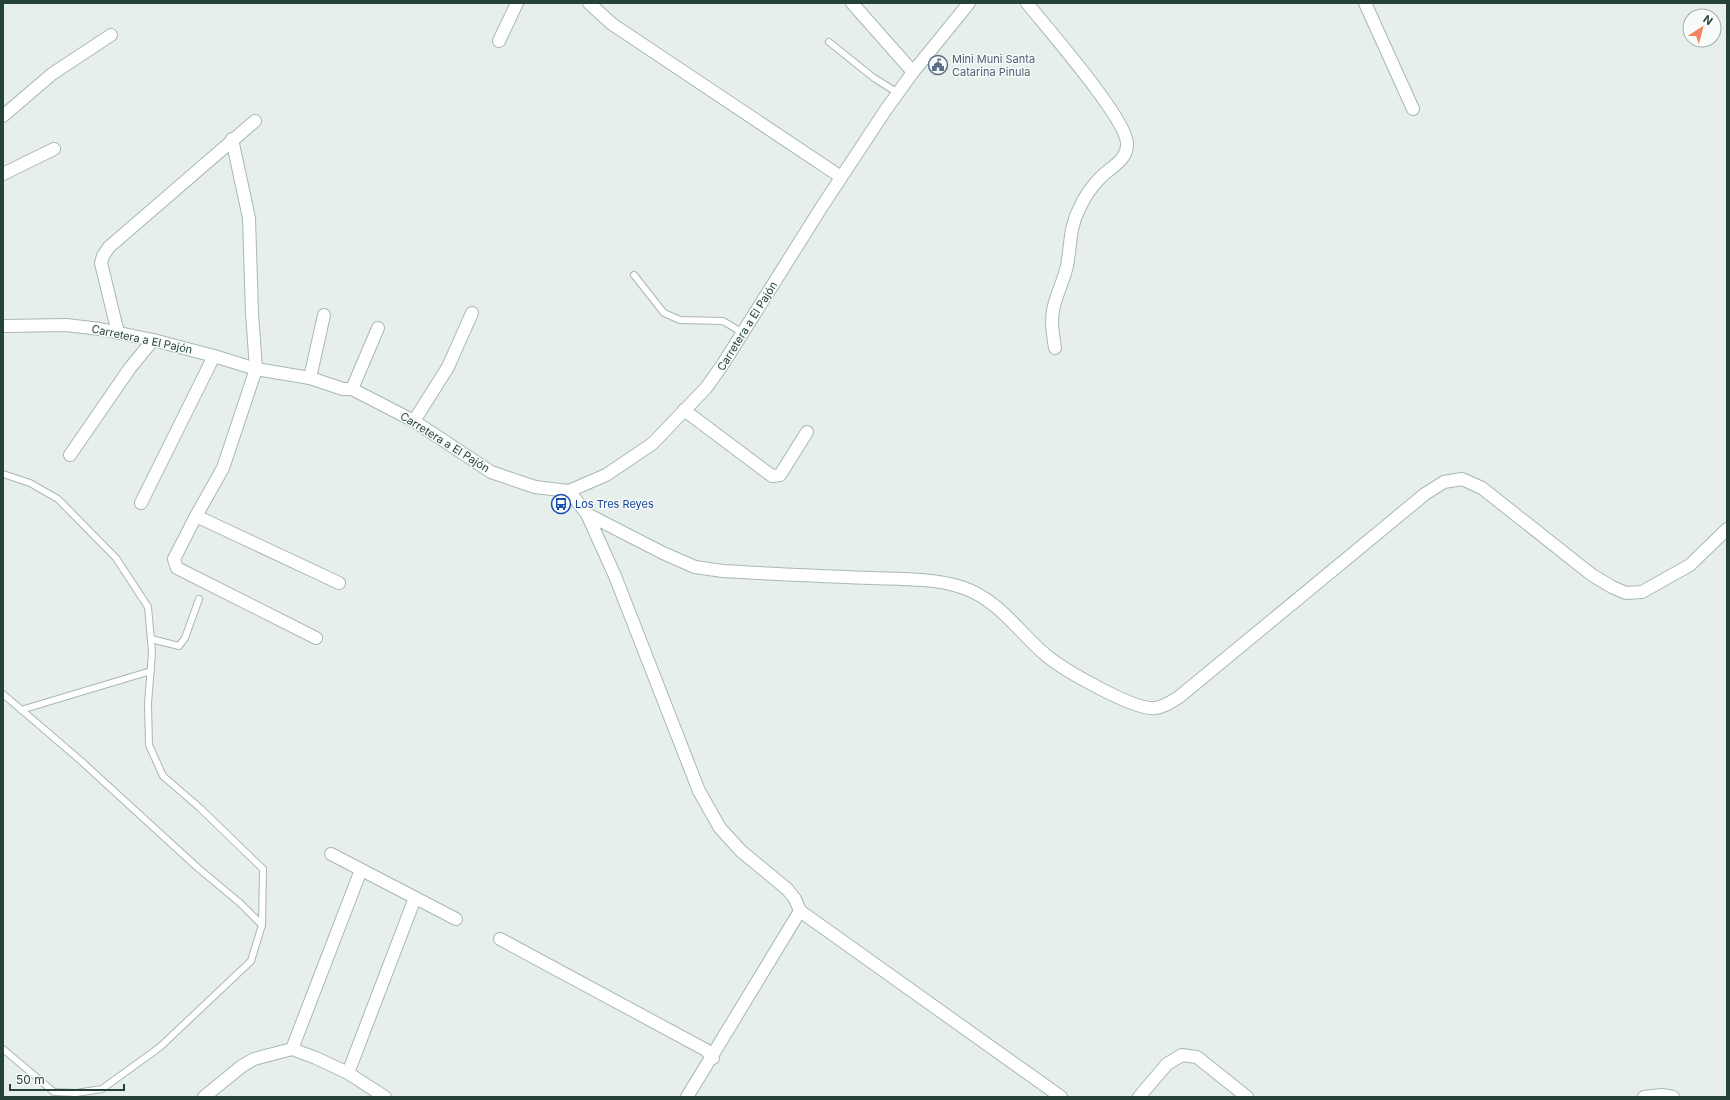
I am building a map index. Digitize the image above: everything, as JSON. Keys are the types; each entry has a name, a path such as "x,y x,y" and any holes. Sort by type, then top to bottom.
{"street":[{"path":"499,41 517,3"},
{"path":"589,3 612,24 841,177"},
{"path":"852,3 913,72"},
{"name":"Carretera a El Pajón","path":"3,326 66,325 118,333 153,340 256,369 310,378 343,389 352,389 414,421 491,472 535,487 569,491 606,475 629,461 652,444 706,388 743,333 841,177 898,93 913,72 969,3"},
{"path":"1027,3 1109,106 1124,129 1127,143 1125,155 1115,166 1101,176 1079,207 1070,231 1068,260 1062,284 1053,307 1052,325 1055,348"},
{"path":"1365,3 1413,108"},
{"path":"3,116 52,74 111,35"},
{"path":"118,333 101,263 103,256 109,247 232,139 255,121"},
{"path":"232,139 250,218 252,313 256,369 223,468 174,559 177,568 316,638"},
{"path":"3,174 54,149"},
{"path":"414,421 448,367 472,313"},
{"path":"310,378 324,315"},
{"path":"352,389 378,328"},
{"path":"70,455 130,368 153,340"},
{"path":"141,503 214,356"},
{"path":"684,410 772,476 780,475 807,432"},
{"path":"587,514 663,553 695,567 723,571 924,581 961,587 987,600 1011,618 1046,656 1074,676 1141,707 1154,708 1167,705 1179,697 1425,494 1444,482 1462,479 1482,488 1592,575 1612,587 1626,593 1642,592 1690,565 1727,529"},
{"path":"569,491 587,514 615,576 699,791 720,828 740,851 787,889 795,899 800,911 1061,1097"},
{"path":"196,516 339,583"},
{"path":"331,854 456,919"},
{"path":"292,1049 361,870"},
{"path":"348,1074 415,898"},
{"path":"687,1097 713,1058 800,911"},
{"path":"500,939 706,1050 713,1058"},
{"path":"204,1097 242,1066 254,1059 292,1049 316,1058 348,1074 384,1097"},
{"path":"1140,1097 1167,1064 1182,1055 1197,1058 1247,1097"},
{"path":"1644,1097 1662,1095 1673,1097"}],"lane":[{"path":"829,42 874,78 898,93"},
{"path":"634,275 664,313 680,320 724,321 743,333"},
{"path":"3,474 30,483 58,499 116,558 148,607 151,639 148,745 163,776 263,869 262,925 251,961 160,1047 102,1089 76,1093 54,1092 3,1049"},
{"path":"151,639 179,646 185,638 199,600"},
{"path":"21,710 150,671"},
{"path":"3,694 80,760 198,868 240,903 262,925"}],"place":[{"name":"Mini Muni Santa Catarina Pinula","path":"938,65"},
{"name":"Los Tres Reyes","path":"561,504"}]}
